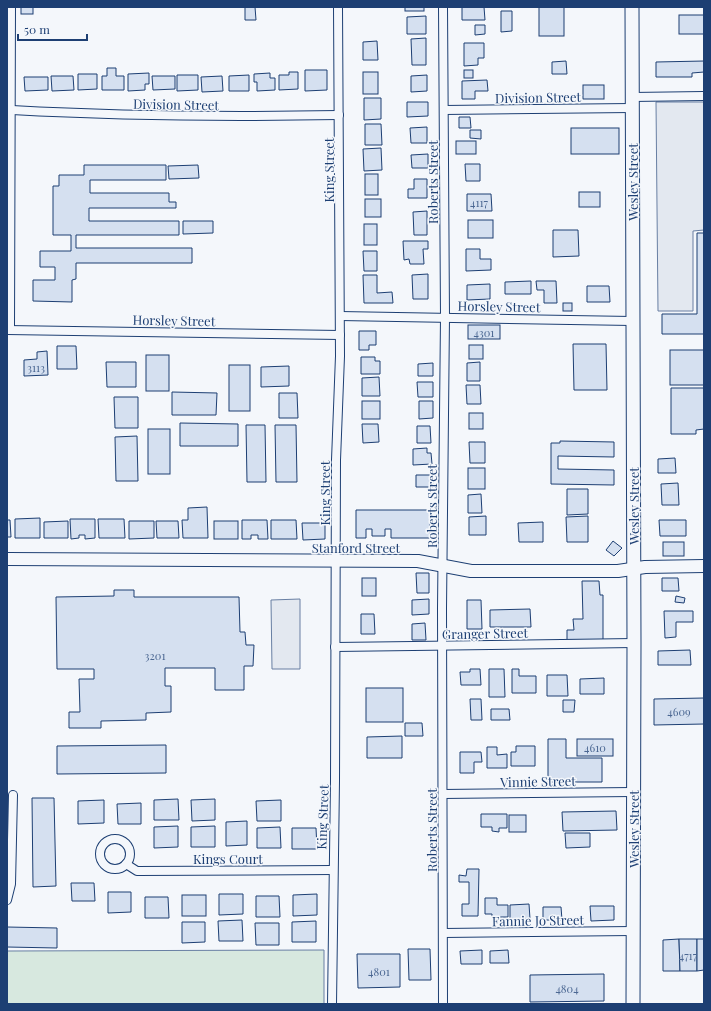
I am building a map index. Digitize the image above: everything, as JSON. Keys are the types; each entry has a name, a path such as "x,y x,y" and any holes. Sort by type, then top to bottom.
{"main road":[{"name":"Wesley Street","path":"632,7 634,643 633,1004"}],"street":[{"path":"9,330 12,110 11,7"},
{"name":"King Street","path":"332,1004 333,870 336,781 336,460 340,335 338,7"},
{"name":"Roberts Street","path":"443,7 445,317 442,646 443,1004"},
{"name":"Division Street","path":"444,110 632,102 704,96"},
{"name":"Division Street","path":"12,110 109,115 339,115"},
{"name":"Horsley Street","path":"340,316 632,321"},
{"name":"Horsley Street","path":"9,330 340,335"},
{"name":"Stanford Street","path":"7,559 336,562 418,561 471,571 618,571 633,568 704,566"},
{"name":"Granger Street","path":"335,647 634,643"},
{"name":"Vinnie Street","path":"443,794 633,792"},
{"path":"7,900 11,884 9,831 13,795"},
{"name":"Kings Court","path":"126,864 137,871 333,870"},
{"name":"Fannie Jo Street","path":"444,933 633,931"}],"shaded area":[{"path":"656,102 704,102 704,230 693,231 693,311 658,311"},
{"path":"300,599 300,669 272,669 271,600"},
{"path":"324,950 324,1004 7,1004 7,951"}],"building":[{"path":"21,7 33,7 33,14 21,14"},
{"path":"245,7 255,7 256,20 245,20"},
{"path":"405,7 424,7 424,11 405,11"},
{"path":"462,7 484,7 485,20 462,20"},
{"path":"539,7 564,7 564,36 539,36"},
{"path":"501,11 512,11 512,31 501,32"},
{"path":"679,15 704,15 704,34 679,34"},
{"path":"426,16 426,34 407,34 407,17"},
{"path":"475,25 485,25 485,34 475,35"},
{"path":"426,38 426,65 412,65 411,39"},
{"path":"377,41 378,60 363,60 363,42"},
{"path":"464,43 484,43 484,58 478,58 478,65 464,66"},
{"path":"566,61 567,74 552,74 552,62"},
{"path":"704,61 704,72 692,73 692,77 656,77 656,62"},
{"path":"107,68 116,68 116,76 124,76 124,90 102,90 102,76 107,76"},
{"path":"305,70 327,70 327,90 305,91"},
{"path":"464,70 473,70 473,78 464,78"},
{"path":"289,72 298,72 298,89 279,90 279,75 289,75"},
{"path":"363,72 378,72 378,94 363,94"},
{"path":"149,73 149,84 145,84 145,90 128,91 128,74"},
{"path":"270,73 270,78 275,78 275,90 257,91 257,82 254,82 254,74"},
{"path":"78,74 97,74 97,89 78,90"},
{"path":"177,75 198,75 198,90 177,91"},
{"path":"249,75 249,91 229,91 229,76"},
{"path":"427,75 427,91 411,92 411,76"},
{"path":"51,76 73,76 74,90 52,91"},
{"path":"152,76 175,76 175,89 153,90"},
{"path":"222,76 223,91 202,92 201,77"},
{"path":"24,77 48,77 48,90 25,91"},
{"path":"487,80 488,91 475,91 475,99 462,99 462,81"},
{"path":"583,85 604,85 604,99 583,99"},
{"path":"364,98 381,98 381,119 364,120"},
{"path":"407,102 428,102 428,116 407,117"},
{"path":"459,117 470,117 471,128 459,128"},
{"path":"365,124 381,124 382,145 365,145"},
{"path":"427,127 427,143 411,143 410,128"},
{"path":"571,128 619,128 619,154 571,154"},
{"path":"470,130 481,130 481,139 470,138"},
{"path":"456,141 476,141 476,154 456,154"},
{"path":"381,148 382,170 364,171 363,149"},
{"path":"428,154 428,168 412,168 411,155"},
{"path":"465,164 480,164 480,181 466,181"},
{"path":"84,165 166,165 166,180 90,180 90,193 169,193 169,202 176,202 176,208 89,208 89,221 179,221 179,235 76,235 76,248 192,248 192,263 76,263 76,279 72,280 72,302 33,301 33,280 55,280 55,267 40,267 40,251 71,251 71,235 53,235 53,186 59,186 59,175 84,175"},
{"path":"198,165 199,178 169,179 168,166"},
{"path":"365,174 378,174 378,195 365,195"},
{"path":"414,179 427,179 427,198 408,198 408,189 414,189"},
{"path":"579,192 600,192 600,207 579,207"},
{"path":"467,194 491,194 492,211 467,211"},
{"path":"365,199 381,199 381,217 365,217"},
{"path":"427,211 427,235 414,235 413,212"},
{"path":"468,220 493,220 493,238 468,238"},
{"path":"183,221 213,221 213,233 183,234"},
{"path":"364,224 377,224 377,245 364,245"},
{"path":"553,230 578,230 579,256 553,257"},
{"path":"697,233 704,233 704,334 662,334 662,314 697,314"},
{"path":"403,241 428,241 428,249 423,249 424,264 410,264 409,259 404,260"},
{"path":"466,249 480,249 480,259 491,259 491,270 466,271"},
{"path":"363,251 377,251 377,271 364,271"},
{"path":"428,274 428,299 413,299 412,275"},
{"path":"363,275 377,275 377,293 392,292 393,303 364,303"},
{"path":"531,281 531,294 505,294 505,282"},
{"path":"536,281 556,281 557,303 544,303 544,290 537,290"},
{"path":"490,284 490,299 467,300 467,285"},
{"path":"587,286 609,286 610,302 587,302"},
{"path":"563,303 572,303 572,311 563,311"},
{"path":"468,325 500,325 500,339 468,339"},
{"path":"359,331 376,331 376,345 369,345 369,350 359,350"},
{"path":"573,344 606,344 607,390 574,390"},
{"path":"469,345 483,345 483,359 469,359"},
{"path":"57,346 76,346 77,369 57,369"},
{"path":"670,350 704,350 704,385 670,385"},
{"path":"47,351 48,375 24,376 24,360 37,359 37,352"},
{"path":"146,355 169,355 169,391 146,391"},
{"path":"361,357 375,357 375,361 380,361 380,374 361,374"},
{"path":"106,362 136,362 136,387 107,387"},
{"path":"480,362 480,381 467,381 467,363"},
{"path":"433,363 433,376 418,376 418,364"},
{"path":"229,365 250,365 250,411 229,411"},
{"path":"289,366 289,386 261,387 261,367"},
{"path":"379,377 380,396 362,396 362,378"},
{"path":"417,382 433,382 433,397 418,397"},
{"path":"466,385 480,385 481,404 467,404"},
{"path":"671,388 704,388 704,429 696,430 696,434 671,434"},
{"path":"172,392 217,393 216,415 172,415"},
{"path":"279,393 297,393 298,418 279,418"},
{"path":"114,397 138,397 138,428 115,428"},
{"path":"362,401 380,401 380,419 362,419"},
{"path":"419,401 433,401 433,418 419,419"},
{"path":"469,413 483,413 483,429 469,429"},
{"path":"180,423 238,424 238,446 180,446"},
{"path":"362,424 378,424 379,442 363,443"},
{"path":"246,425 265,425 266,482 247,482"},
{"path":"275,425 296,425 297,482 276,482"},
{"path":"417,426 430,426 431,443 417,443"},
{"path":"148,429 170,429 170,474 148,474"},
{"path":"137,436 138,481 116,481 115,437"},
{"path":"560,441 614,442 614,457 558,456 558,469 614,470 614,485 551,484 551,443 560,443"},
{"path":"469,442 485,442 485,463 470,463"},
{"path":"427,448 427,453 431,453 432,464 413,465 413,449"},
{"path":"675,458 676,473 658,473 658,459"},
{"path":"468,468 485,468 485,489 468,489"},
{"path":"416,475 432,475 433,487 416,487"},
{"path":"678,483 679,505 662,505 661,484"},
{"path":"567,489 588,489 588,514 567,515"},
{"path":"481,494 482,513 468,513 468,495"},
{"path":"207,507 208,538 183,538 182,520 188,520 188,508"},
{"path":"356,510 430,510 430,538 391,538 391,529 385,529 385,536 372,536 372,529 366,529 366,538 356,538"},
{"path":"486,516 486,535 469,535 469,517"},
{"path":"588,516 588,542 567,542 566,517"},
{"path":"40,518 40,538 15,538 15,519"},
{"path":"70,519 95,519 95,538 85,539 85,535 79,535 79,538 71,539"},
{"path":"98,519 124,519 125,538 99,538"},
{"path":"7,520 10,520 11,537 7,537"},
{"path":"242,520 267,520 268,539 258,539 258,535 251,535 251,539 242,539"},
{"path":"271,520 296,520 297,539 271,539"},
{"path":"659,520 686,520 686,536 660,536"},
{"path":"68,521 68,538 44,538 44,522"},
{"path":"129,521 154,521 154,538 129,539"},
{"path":"156,521 178,521 179,538 157,538"},
{"path":"214,521 238,521 238,539 214,539"},
{"path":"543,522 543,542 519,542 518,523"},
{"path":"302,523 325,523 325,539 303,540"},
{"path":"613,541 622,548 614,556 606,550"},
{"path":"663,542 684,542 684,556 663,556"},
{"path":"416,573 429,573 429,593 417,593"},
{"path":"362,578 376,578 376,596 362,596"},
{"path":"662,578 678,578 679,591 662,591"},
{"path":"582,581 599,581 600,595 603,595 603,642 567,642 567,630 574,630 573,619 583,619"},
{"path":"114,590 134,590 134,597 239,597 240,632 245,632 246,645 254,645 253,666 244,666 244,690 215,690 215,668 165,668 165,686 171,686 171,712 146,713 146,720 101,721 101,728 69,728 69,712 80,712 79,679 94,679 94,669 57,669 56,597 114,596"},
{"path":"676,596 685,598 684,603 675,602"},
{"path":"429,599 429,614 412,615 412,600"},
{"path":"467,600 481,600 482,629 467,629"},
{"path":"530,609 531,627 490,627 490,610"},
{"path":"664,611 693,611 693,622 676,622 676,637 665,638"},
{"path":"361,614 374,614 375,634 361,634"},
{"path":"425,623 426,640 412,640 412,624"},
{"path":"690,650 691,665 658,665 658,651"},
{"path":"470,669 480,669 481,685 461,685 460,672 470,672"},
{"path":"489,669 504,669 505,697 489,697"},
{"path":"512,669 519,669 519,676 536,676 536,693 512,693"},
{"path":"547,675 567,675 568,696 547,696"},
{"path":"604,678 604,694 580,694 580,679"},
{"path":"366,688 403,688 403,722 366,722"},
{"path":"704,698 704,724 654,725 654,699"},
{"path":"470,699 481,699 482,720 471,720"},
{"path":"563,700 575,700 574,712 563,712"},
{"path":"491,709 509,709 510,720 491,720"},
{"path":"405,723 422,723 423,736 405,736"},
{"path":"402,736 402,758 367,758 367,737"},
{"path":"548,739 566,739 566,758 602,758 602,782 548,782"},
{"path":"577,739 613,739 613,756 577,756"},
{"path":"166,745 166,773 57,774 57,746"},
{"path":"516,746 535,746 535,766 511,766 511,752 516,752"},
{"path":"487,747 497,747 497,755 507,754 507,768 487,768"},
{"path":"460,752 481,752 482,762 474,762 474,773 460,773"},
{"path":"32,798 54,798 56,886 33,887"},
{"path":"178,799 179,820 154,820 154,800"},
{"path":"215,799 215,820 192,821 191,800"},
{"path":"104,800 104,823 78,824 78,801"},
{"path":"281,800 281,821 257,821 256,801"},
{"path":"141,803 141,824 118,824 117,804"},
{"path":"616,811 617,830 563,831 562,812"},
{"path":"481,814 507,814 507,828 499,828 499,832 492,831 492,827 481,827"},
{"path":"509,815 526,815 526,832 509,832"},
{"path":"247,821 247,845 226,846 226,822"},
{"path":"178,826 178,847 154,848 154,827"},
{"path":"215,826 215,847 191,847 191,827"},
{"path":"280,827 281,848 257,848 257,828"},
{"path":"292,828 316,828 317,849 292,849"},
{"path":"565,833 590,833 590,847 566,848"},
{"path":"467,869 479,869 478,916 462,916 462,904 469,904 469,882 459,882 459,875 466,876"},
{"path":"71,883 94,883 95,901 72,901"},
{"path":"108,892 131,892 131,912 108,913"},
{"path":"219,894 243,894 243,914 219,915"},
{"path":"317,894 317,915 293,916 293,895"},
{"path":"182,895 206,895 206,916 182,916"},
{"path":"256,896 279,896 280,917 256,917"},
{"path":"145,897 168,897 169,918 145,918"},
{"path":"485,898 497,898 497,905 508,905 508,917 492,917 492,914 485,914"},
{"path":"529,904 530,919 510,920 510,905"},
{"path":"590,906 614,906 614,920 591,921"},
{"path":"543,907 561,907 562,920 543,920"},
{"path":"242,920 243,941 219,941 218,921"},
{"path":"316,921 316,942 292,942 292,922"},
{"path":"182,922 205,922 205,942 182,943"},
{"path":"255,923 279,923 279,945 256,945"},
{"path":"7,927 57,928 57,948 7,947"},
{"path":"679,939 680,971 663,971 663,940"},
{"path":"679,939 697,939 697,971 680,971"},
{"path":"697,939 704,939 704,970 697,971"},
{"path":"408,949 430,949 431,980 409,980"},
{"path":"482,950 482,964 461,964 460,951"},
{"path":"508,950 509,963 490,963 490,951"},
{"path":"357,954 400,954 400,987 358,988"},
{"path":"604,974 604,1001 530,1002 530,975"}]}
